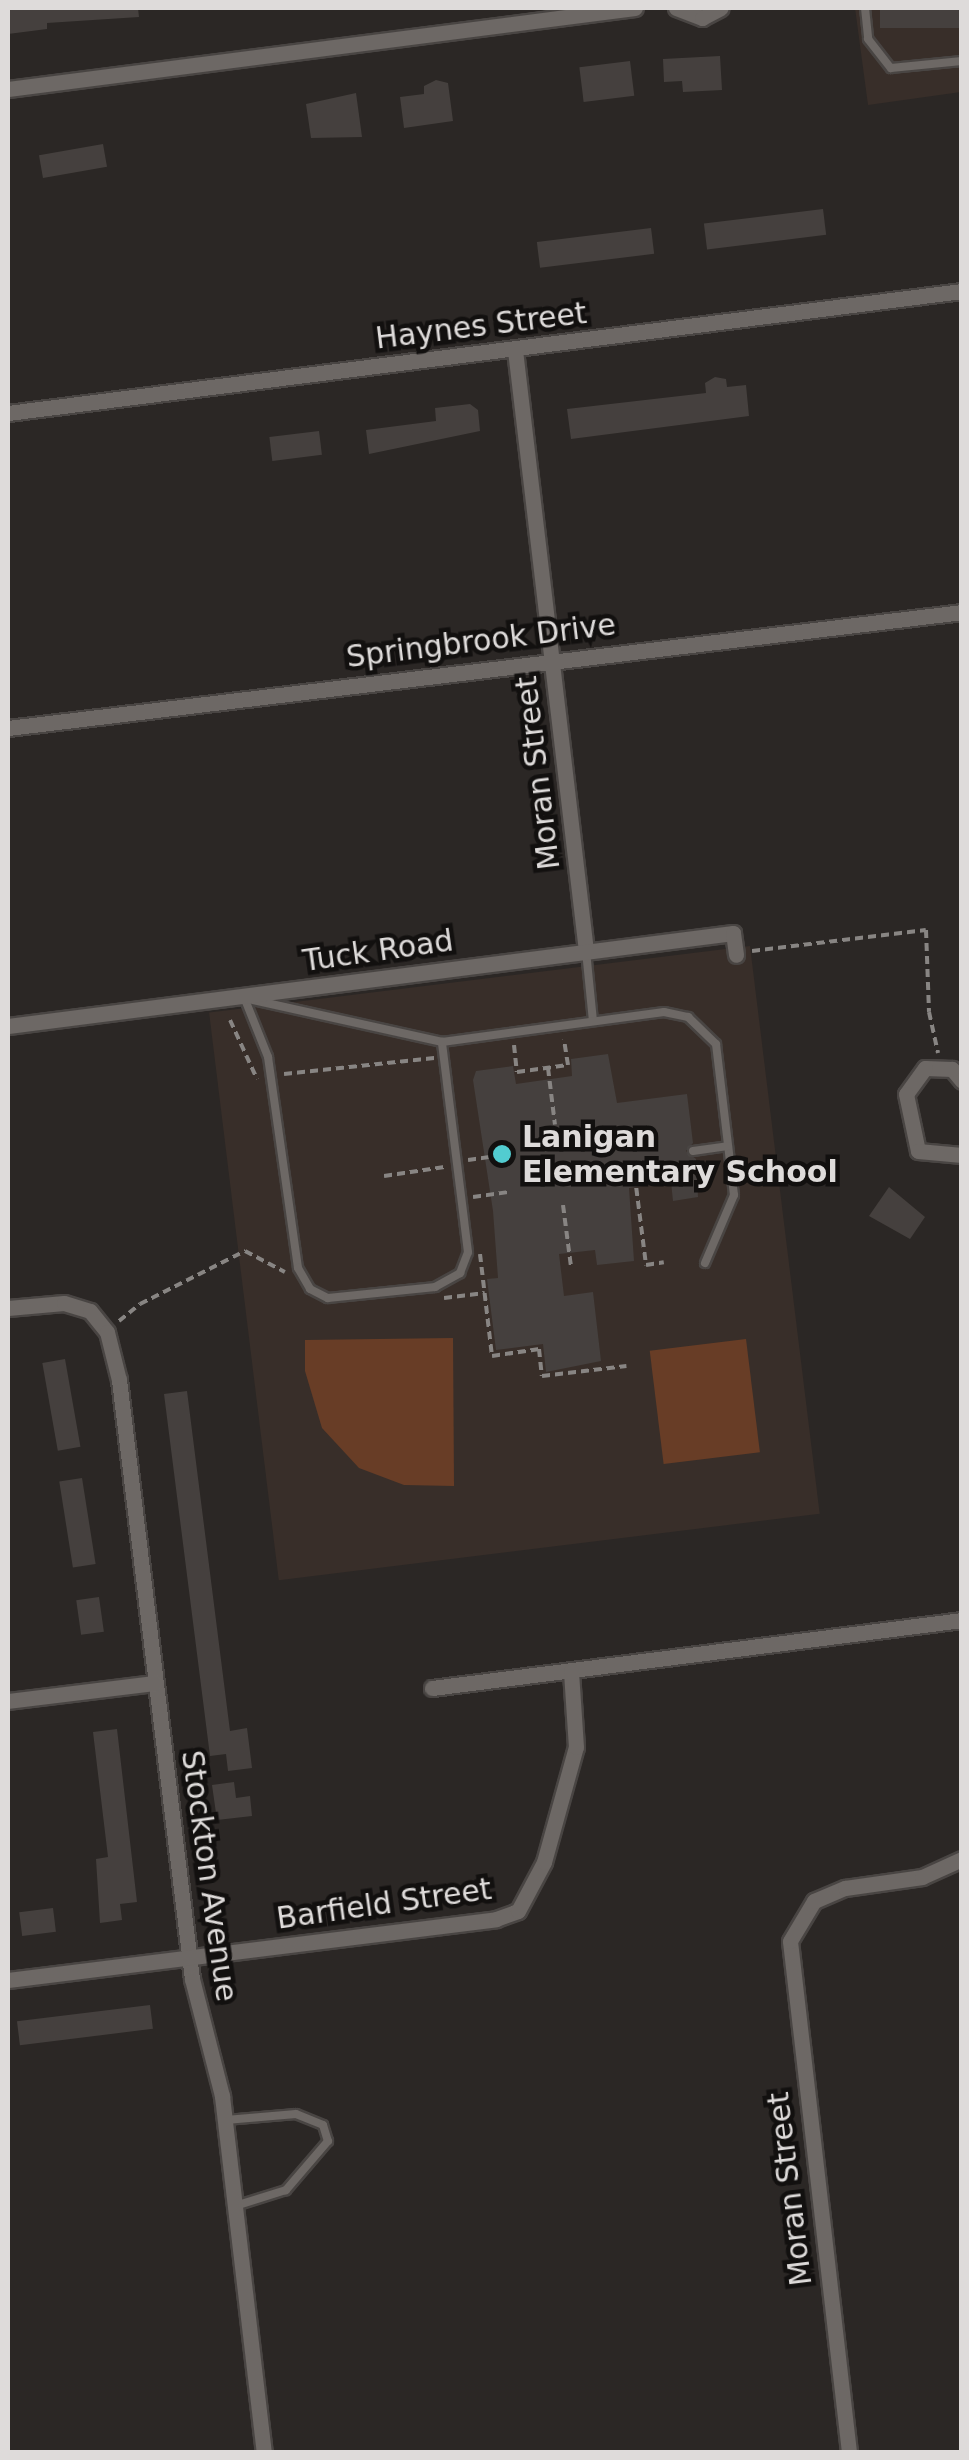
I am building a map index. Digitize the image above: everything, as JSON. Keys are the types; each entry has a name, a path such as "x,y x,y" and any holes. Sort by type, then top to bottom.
{"street":[{"path":"8,89 635,8"},
{"path":"676,8 702,18 721,8"},
{"name":"Haynes Street","path":"8,413 962,291"},
{"name":"Moran Street","path":"516,350 586,951"},
{"name":"Springbrook Drive","path":"8,728 962,612"},
{"name":"Tuck Road","path":"8,1026 733,933 736,954"},
{"path":"962,1080 942,1068 925,1068 910,1083 912,1142 936,1158 962,1155"},
{"name":"Stockton Avenue","path":"8,1308 64,1302 90,1312 106,1332 118,1380 190,1958 226,2120 264,2452"},
{"path":"432,1688 962,1620"},
{"name":"Barfield Street","path":"8,1980 496,1919 518,1911 544,1862 576,1748 571,1672"},
{"path":"8,1701 155,1683"},
{"name":"Moran Street","path":"849,2452 790,1942 799,1920 814,1901 845,1888 922,1877 962,1860"}],"lane":[{"path":"866,8 868,39 891,68 962,61"},
{"path":"586,951 593,1021"},
{"path":"244,997 442,1042 664,1012 688,1017 716,1044 734,1195 705,1264"},
{"path":"244,997 272,1075 298,1268 310,1289 345,1298 448,1283 468,1252 442,1042"},
{"path":"693,1151 728,1146"},
{"path":"226,2120 296,2114 323,2125 328,2141 286,2190 235,2206"}],"path":[{"path":"736,954 926,930 928,1012 942,1068"},
{"path":"230,1020 263,1092"},
{"path":"514,1045 516,1072 570,1065 565,1039 548,1041"},
{"path":"498,1048 531,1043"},
{"path":"255,1076 444,1057"},
{"path":"548,1068 555,1125"},
{"path":"466,1141 476,1216"},
{"path":"633,1162 646,1265 664,1262"},
{"path":"635,1177 646,1175"},
{"path":"473,1197 508,1192"},
{"path":"563,1205 571,1267"},
{"path":"478,1235 492,1356 539,1349 542,1376 626,1366"},
{"path":"106,1332 140,1304 240,1253 252,1252 286,1273"},
{"path":"284,1255 291,1284"},
{"path":"429,1300 485,1293"}],"shaded area":[{"path":"855,8 961,8 961,92 868,105"},
{"name":"Lanigan Elementary School","path":"750,946 820,1514 279,1580 209,1012"},
{"path":"453,1338 454,1486 404,1485 359,1468 322,1428 305,1371 305,1340"},
{"path":"746,1339 760,1452 664,1464 650,1351"}],"building":[{"path":"8,8 138,8 139,17 47,23 47,29 8,34"},
{"path":"880,8 962,8 962,28 880,28"},
{"path":"720,56 722,90 683,92 682,81 664,82 663,59"},
{"path":"630,61 634,96 584,102 579,67"},
{"path":"436,80 448,83 453,121 404,128 400,97 424,94 424,86"},
{"path":"356,93 362,137 311,138 306,104"},
{"path":"103,144 107,167 43,178 39,155"},
{"path":"823,209 826,235 707,249 704,224"},
{"path":"651,228 654,254 540,268 537,242"},
{"path":"715,377 726,379 727,387 746,385 749,416 571,439 567,409 706,393 705,383"},
{"path":"470,404 478,410 480,431 369,454 366,430 436,421 435,408"},
{"path":"319,431 322,455 272,461 269,437"},
{"name":"Lanigan Elementary School","path":"608,1054 617,1103 687,1094 693,1143 686,1151 696,1159 698,1197 673,1201 671,1182 629,1188 634,1261 597,1265 595,1250 559,1254 564,1296 593,1292 601,1361 546,1372 543,1344 496,1350 487,1279 498,1278 493,1211 473,1080 476,1071 513,1066 516,1084 572,1076 571,1059"},
{"path":"889,1187 925,1217 910,1239 869,1216"},
{"path":"65,1359 80,1447 58,1451 42,1363"},
{"path":"187,1391 230,1731 247,1728 252,1768 228,1771 226,1754 210,1756 164,1394"},
{"path":"82,1478 96,1564 73,1568 59,1482"},
{"path":"99,1597 104,1632 81,1635 76,1600"},
{"path":"117,1729 137,1902 120,1904 122,1920 100,1923 96,1859 108,1857 93,1732"},
{"path":"234,1782 236,1798 250,1796 252,1816 217,1820 212,1785"},
{"path":"53,1908 56,1932 22,1936 19,1912"},
{"path":"150,2005 153,2029 20,2045 17,2021"}],"place":[{"name":"Lanigan Elementary School","path":"502,1154"}]}
